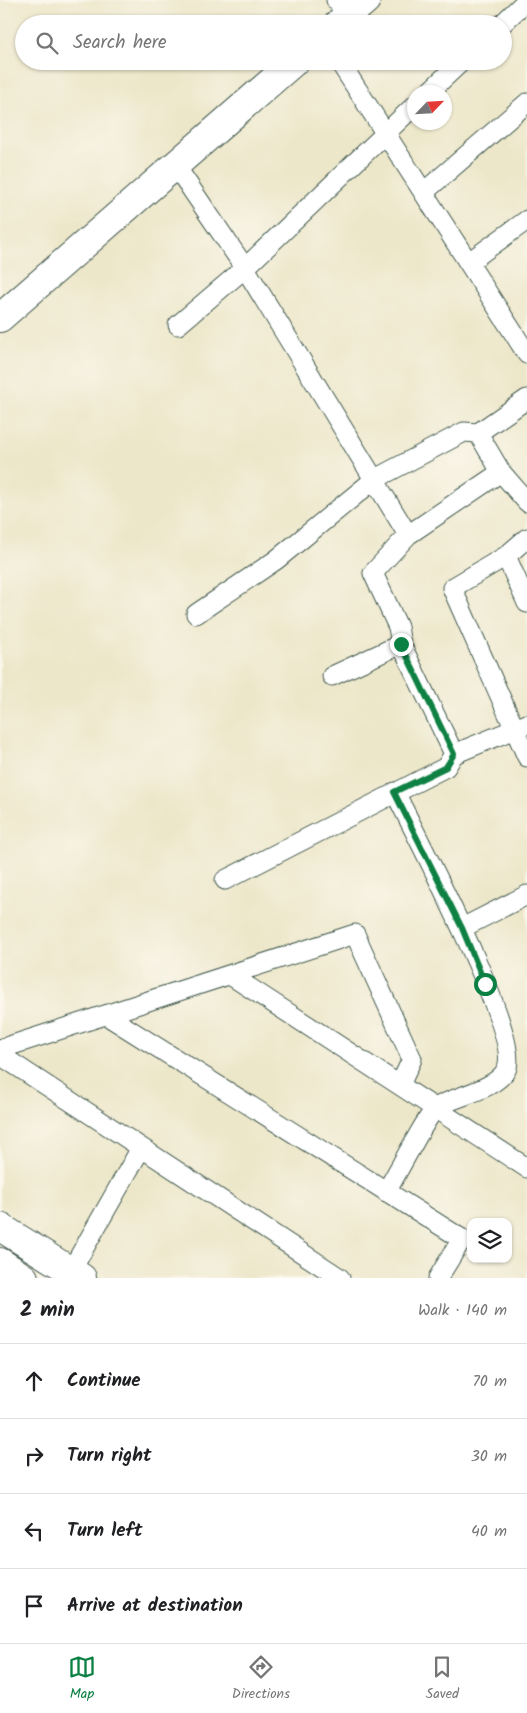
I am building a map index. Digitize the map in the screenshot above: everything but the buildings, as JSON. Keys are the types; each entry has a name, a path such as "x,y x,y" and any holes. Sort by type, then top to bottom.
{"main road":[{"path":"0,318 285,70"},
{"path":"0,1227 77,1275"},
{"path":"0,1262 24,1278"}],"street":[{"path":"511,15 527,0"},
{"path":"345,70 527,354"},
{"path":"436,85 452,70"},
{"path":"424,192 527,103"},
{"path":"178,325 245,268 407,113"},
{"path":"175,165 245,268 408,535"},
{"path":"469,262 527,220"},
{"path":"196,614 276,560 375,479 464,432 478,433 527,399"},
{"path":"478,433 501,472 527,502"},
{"path":"454,754 401,644 398,627 374,573 408,535 501,472"},
{"path":"527,538 506,556 452,588 520,726 527,757"},
{"path":"506,556 527,602"},
{"path":"332,676 401,644"},
{"path":"225,880 446,767 454,754 520,726"},
{"path":"386,1192 435,1108 491,1083 506,1072 509,1061 506,1040 462,928 394,792"},
{"path":"462,928 527,895"},
{"path":"0,1049 355,934 412,1059 400,1085"},
{"path":"230,975 527,1168"},
{"path":"106,1015 462,1240 438,1278"},
{"path":"0,1056 340,1278"},
{"path":"77,1275 140,1148"}],"route":[{"path":"401,644 454,754 446,767 394,792 462,928 485,984"}]}
